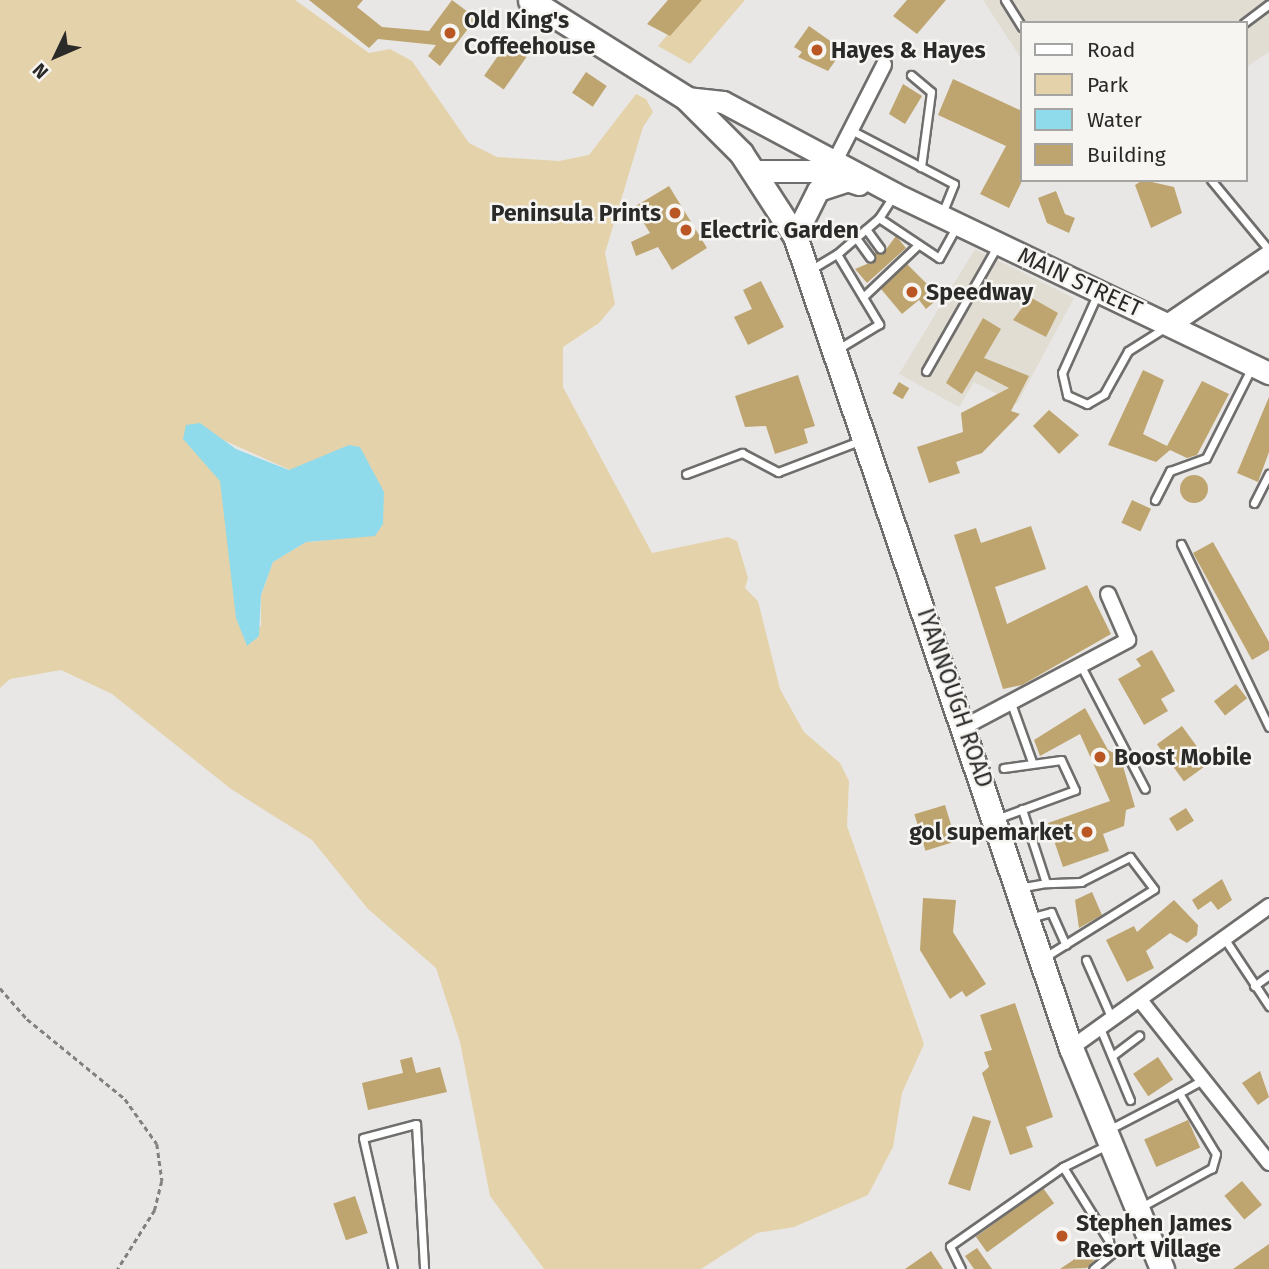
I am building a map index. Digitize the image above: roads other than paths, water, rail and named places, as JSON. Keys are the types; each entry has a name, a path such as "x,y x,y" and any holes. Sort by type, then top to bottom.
{"main road":[{"name":"MAIN STREET","path":"530,0 685,98 754,171 819,171 893,193"},
{"name":"MAIN STREET","path":"685,98 723,102 893,193 1100,289 1261,369"},
{"name":"IYANNOUGH ROAD","path":"754,171 795,236 809,271 996,819 1071,1048 1162,1269"},
{"path":"795,236 818,190 846,181"},
{"path":"1170,324 1267,261"}],"street":[{"path":"835,161 884,65"},
{"path":"964,727 1012,706 1128,640 1108,594"},
{"path":"1071,1048 1269,906"},
{"path":"1140,1000 1201,1081 1269,1163"}],"lane":[{"path":"1005,0 1020,24"},
{"path":"1247,21 1269,4"},
{"path":"911,75 931,92 921,167"},
{"path":"851,130 954,184 949,220 939,258 879,218"},
{"path":"1212,182 1267,261"},
{"path":"809,271 837,254 879,218 893,193"},
{"path":"866,229 880,248"},
{"path":"856,238 870,257"},
{"path":"926,371 999,244"},
{"path":"863,297 882,274 918,245"},
{"path":"836,350 879,324 837,254"},
{"path":"1100,289 1062,373 1067,395 1095,404 1128,351 1170,324"},
{"path":"1156,500 1170,471 1206,458 1261,369"},
{"path":"686,474 742,453 778,472 866,438"},
{"path":"1254,503 1269,474"},
{"path":"1181,544 1269,727"},
{"path":"1082,668 1145,789"},
{"path":"1012,706 1032,762"},
{"path":"996,819 1075,790 1061,760 1004,768"},
{"path":"1022,809 1046,883"},
{"path":"1018,888 1046,883 1081,882 1130,857 1154,889 1042,959"},
{"path":"1028,918 1051,912 1066,945"},
{"path":"1224,939 1269,1006"},
{"path":"1086,960 1106,1024 1112,1056 1130,1100"},
{"path":"1254,986 1269,975"},
{"path":"1112,1056 1139,1036"},
{"path":"961,1269 950,1246 1063,1167 1201,1081"},
{"path":"1138,1209 1216,1162 1179,1093"},
{"path":"393,1269 363,1138 416,1124 424,1269"},
{"path":"1063,1167 1109,1241 1111,1254 1093,1269"}],"water":[{"path":"200,423 236,449 289,470 349,445 360,447 384,492 383,524 375,536 306,542 273,562 261,595 259,636 247,646 236,618 220,481 183,439 186,425"}],"place":[{"name":"Old King's Coffeehouse","path":"450,33"},
{"name":"Hayes & Hayes","path":"817,50"},
{"name":"Peninsula Prints","path":"675,213"},
{"name":"Electric Garden","path":"686,230"},
{"name":"Speedway","path":"912,292"},
{"name":"Boost Mobile","path":"1100,757"},
{"name":"gol supemarket","path":"1087,832"},
{"name":"Stephen James Resort Village","path":"1062,1236"}]}
